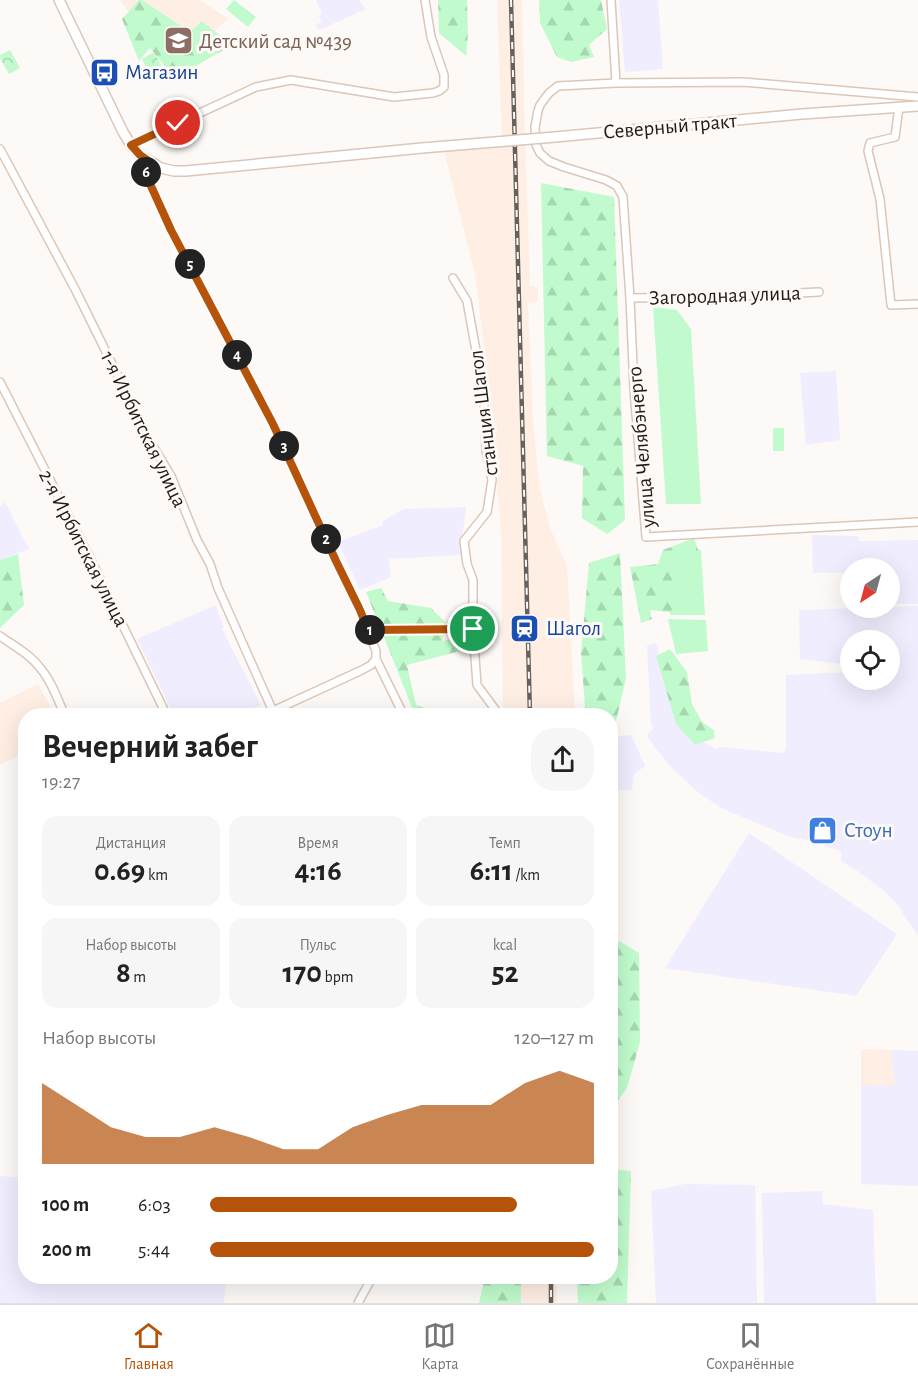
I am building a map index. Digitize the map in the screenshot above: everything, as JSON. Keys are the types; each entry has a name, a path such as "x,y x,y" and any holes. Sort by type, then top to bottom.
{"main road":[{"path":"59,0 123,132 131,145 150,162"},
{"name":"Северный тракт","path":"150,162 167,169 186,171 802,114 918,106"}],"street":[{"path":"131,145 256,87 291,80 394,97 439,91 444,87 445,81 431,37 425,0"},
{"path":"611,0 616,83"},
{"name":"Северный тракт","path":"623,197 617,186 606,180 549,161 540,153 536,145 535,128 538,111 549,93 558,86 743,82 918,97"},
{"path":"899,107 895,137 870,143 868,151 880,199 891,305 918,304"},
{"name":"1-я Ирбитская улица","path":"0,149 75,289 135,416 171,476 272,708"},
{"path":"150,162 146,175 273,424 360,610 376,651 376,658 400,708"},
{"name":"улица Челябэнерго","path":"623,197 634,389 646,537 918,522"},
{"name":"станция Шагол","path":"453,278 467,301 485,413 486,450 492,480 487,512 465,541 467,564 473,580 473,629 477,685 494,708"},
{"name":"Загородная улица","path":"630,298 819,292"},
{"name":"2-я Ирбитская улица","path":"0,382 163,708"},
{"path":"368,630 473,629"},
{"path":"0,636 40,668 61,708"},
{"path":"284,708 362,670 371,665 376,658"},
{"path":"358,1303 369,1284"}],"shaded area":[{"name":"Детский сад №439","path":"121,0 200,0 228,19 187,56 171,64"},
{"path":"316,0 359,0 366,9 319,30 316,25 322,22 319,16 322,14"},
{"path":"497,0 522,0 530,286 538,287 538,302 528,303 533,419 539,485 550,528 567,566 575,708 503,708 501,530 487,370 475,274 443,147 502,143"},
{"path":"619,0 658,0 663,69 625,72"},
{"path":"836,371 840,440 806,445 800,373"},
{"path":"5,502 29,549 0,560 0,507"},
{"path":"466,507 460,555 389,559 391,577 360,590 338,542 383,525 383,521 404,509"},
{"path":"812,535 858,536 859,541 918,540 918,604 900,604 900,558 840,558 840,573 813,573"},
{"path":"216,605 224,627 222,629 261,705 254,708 171,708 137,639"},
{"path":"918,606 918,936 897,904 882,889 841,861 841,851 788,836 721,808 695,790 669,765 647,735 654,728 651,724 647,646 656,643 672,702 699,739 715,749 720,747 784,753 786,747 786,675 840,672 840,690 900,690 900,630 840,630 840,664 800,659 799,610 840,609 840,618 900,618 900,607"},
{"path":"38,684 51,708 18,708 18,756 0,765 0,703"},
{"path":"631,735 645,766 634,774 632,790 618,790 618,736"},
{"path":"749,833 897,934 856,996 665,968"},
{"path":"861,1049 891,1050 895,1086 861,1085"},
{"path":"891,1050 918,1051 918,1186 861,1184 861,1085 895,1086"},
{"path":"0,1176 18,1177 18,1284 225,1284 224,1303 0,1303"},
{"path":"685,1184 755,1185 757,1303 656,1303 651,1191"},
{"path":"822,1191 823,1204 873,1210 876,1303 764,1303 762,1193"},
{"path":"521,1284 556,1284 557,1303 521,1303"}],"green space":[{"path":"139,0 190,32 202,21 232,45 175,78 150,48 139,61 122,19"},
{"path":"234,0 256,17 248,27 226,9"},
{"path":"438,0 467,0 466,56 439,33"},
{"path":"539,0 601,0 607,29 589,45 594,57 571,62 557,57 540,23"},
{"path":"10,50 20,68 9,74 0,55"},
{"path":"154,52 162,67 149,74 142,59"},
{"path":"541,183 614,197 625,520 607,534 582,518 583,466 547,456"},
{"path":"653,307 677,310 691,329 701,504 666,504"},
{"path":"773,428 784,428 784,451 773,451"},
{"path":"694,538 699,552 673,558 678,613 650,610 652,619 641,623 630,567 658,564 663,550"},
{"path":"701,550 705,615 670,615 666,553"},
{"path":"620,553 626,679 618,712 618,708 585,708 581,652 589,563"},
{"path":"18,554 24,605 0,628 0,560"},
{"path":"381,588 388,601 431,608 447,624 442,641 459,638 464,650 407,665 416,705 426,708 412,708 366,592"},
{"path":"668,619 706,620 708,651 676,654"},
{"path":"670,649 687,672 692,704 702,722 714,730 715,738 695,745 676,724 656,656"},
{"path":"618,940 639,953 640,1042 627,1088 618,1100"},
{"path":"618,1170 631,1171 627,1303 578,1303 577,1284 618,1284"},
{"path":"483,1284 521,1284 521,1303 479,1303"}],"railway":[{"path":"511,0 530,708"},
{"path":"551,1284 551,1303"}],"place":[{"name":"Детский сад №439","path":"178,41"},
{"name":"Магазин","path":"104,72"},
{"name":"Шагол","path":"525,628"},
{"name":"Стоун","path":"823,830"}],"route":[{"path":"178,123 131,145 150,162 146,175 273,424 368,630 473,629"}]}
